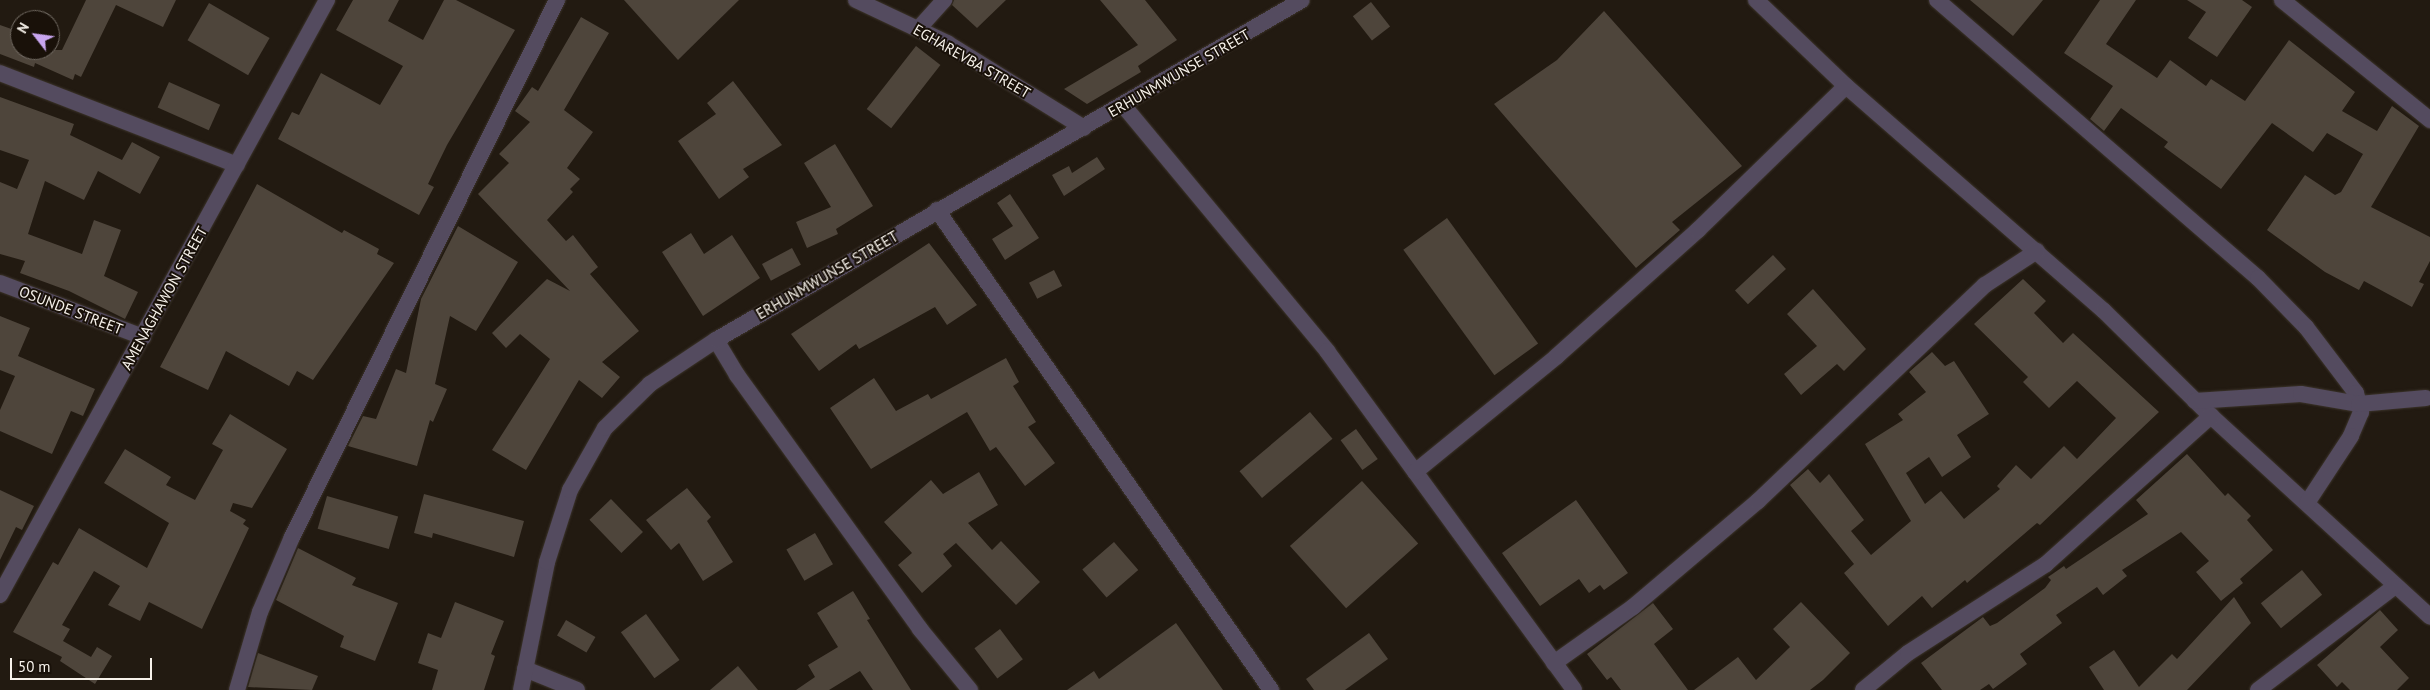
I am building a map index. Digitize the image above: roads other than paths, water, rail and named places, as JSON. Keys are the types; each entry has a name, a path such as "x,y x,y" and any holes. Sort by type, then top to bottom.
{"street":[{"name":"AMENAGHAWON STREET","path":"0,596 327,0"},
{"path":"237,690 260,612 292,537 557,0"},
{"name":"EGHAREVBA STREET","path":"856,0 919,28 1084,128"},
{"path":"919,28 944,0"},
{"name":"ERHUNMWUNSE STREET","path":"521,690 546,562 570,490 605,428 650,384 716,340 936,210 1084,128 1302,0"},
{"path":"1756,0 1846,86 2037,251 2211,416 2430,617"},
{"path":"1937,0 2258,278 2306,327 2356,393 2361,412 2351,436 2308,503"},
{"path":"2282,0 2430,120"},
{"path":"0,73 237,165"},
{"path":"1414,472 1557,356 1705,223 1846,86"},
{"path":"1123,105 1327,351 1574,690"},
{"path":"936,210 1271,690"},
{"path":"1554,663 1633,606 1758,501 1985,285 2037,251"},
{"name":"OSUNDE STREET","path":"0,283 143,337"},
{"path":"716,340 737,375 920,629 970,690"},
{"path":"2195,401 2301,394 2359,404 2429,396"},
{"path":"1863,690 1908,653 2046,564 2211,416"},
{"path":"2258,690 2395,586"},
{"path":"525,669 577,690"}]}
